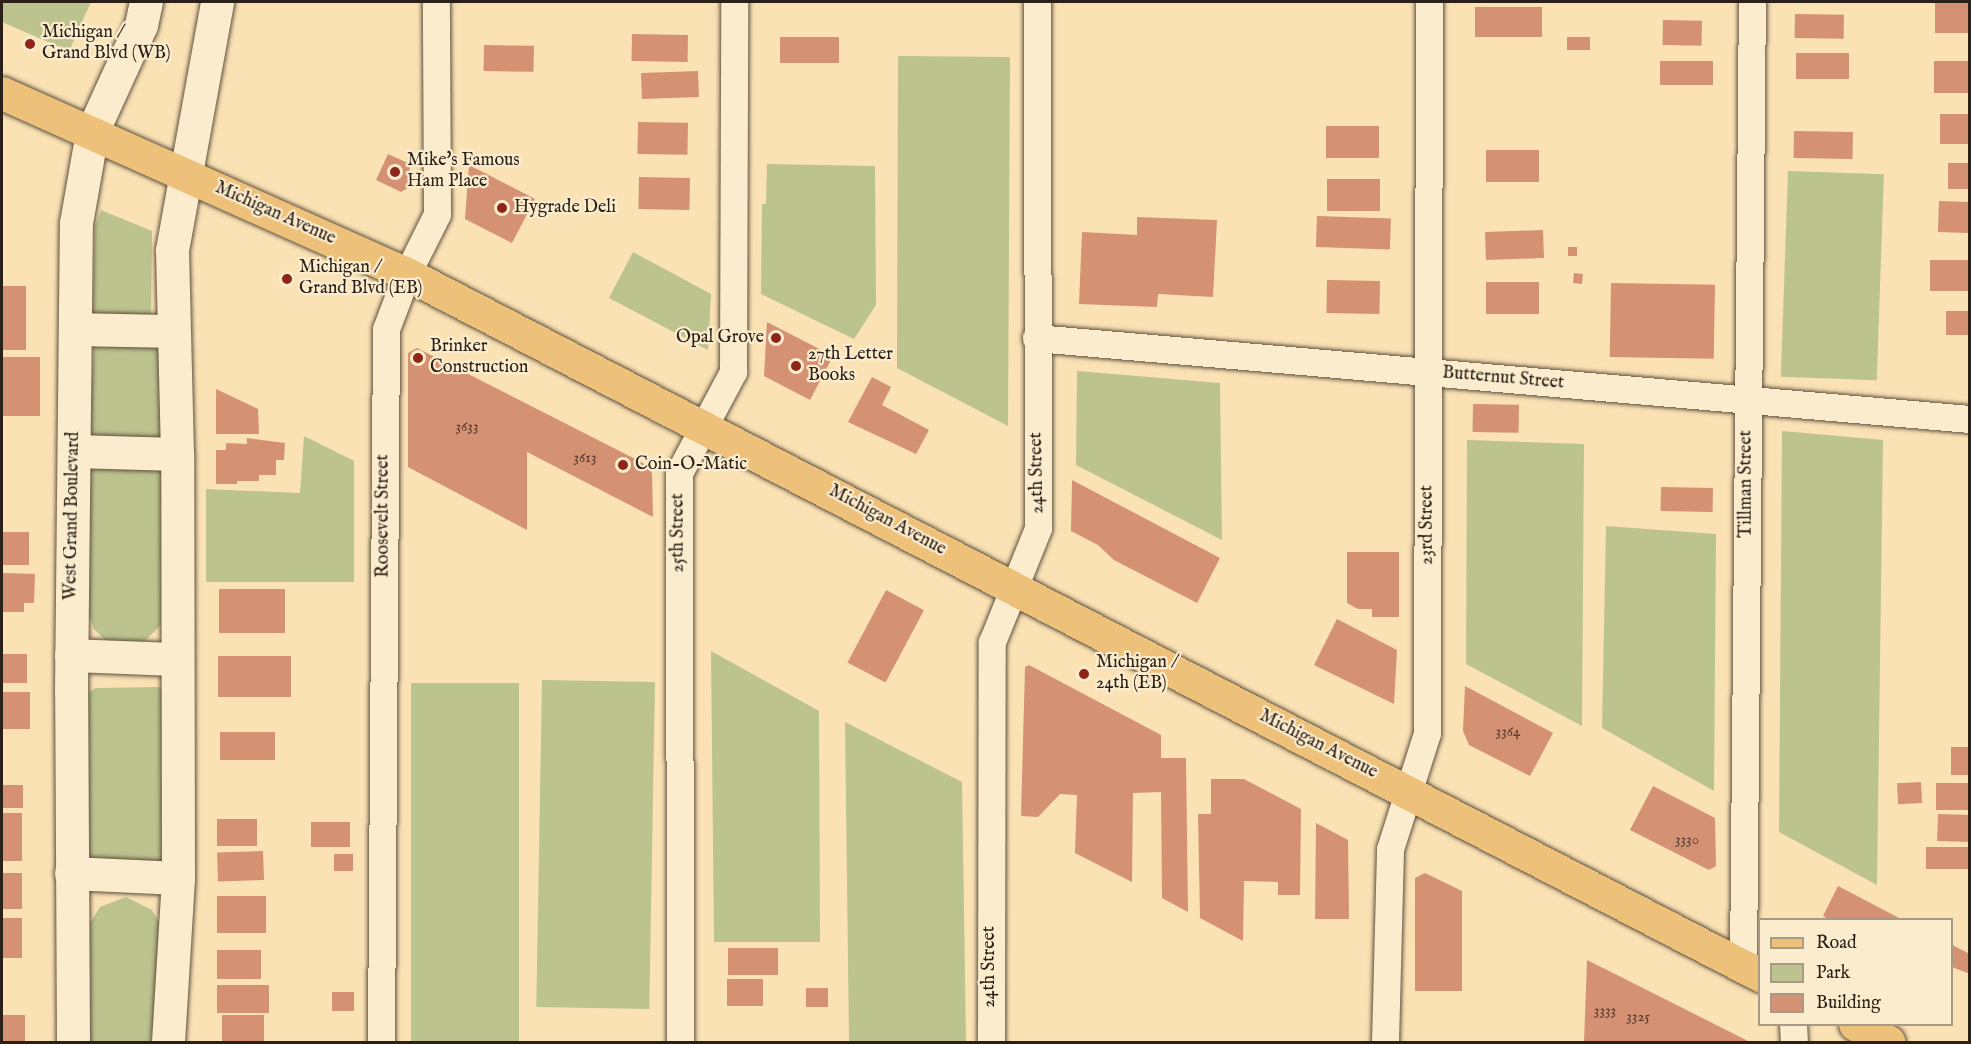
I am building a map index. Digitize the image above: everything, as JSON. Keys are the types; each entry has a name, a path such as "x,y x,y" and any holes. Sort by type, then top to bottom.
{"main road":[{"name":"Michigan Avenue","path":"2,93 407,274 705,426 1751,970"},
{"path":"1859,1026 1889,1042"}],"street":[{"name":"West Grand Boulevard","path":"73,1042 71,655 77,329 76,223 92,132 141,25 147,2"},
{"path":"168,1042 178,878 177,454 172,250 217,2"},
{"name":"Roosevelt Street","path":"381,1042 386,329 407,274 437,214 436,2"},
{"name":"25th Street","path":"680,1042 679,473 733,372 734,2"},
{"name":"24th Street","path":"990,1042 992,642 1038,528 1036,2"},
{"name":"23rd Street","path":"1385,1042 1390,849 1406,791 1427,733 1429,2"},
{"name":"Tillman Street","path":"1751,970 1748,400 1752,2"},
{"path":"77,329 174,331"},
{"name":"Butternut Street","path":"1036,338 1970,419"},
{"path":"74,452 177,454"},
{"path":"71,655 177,659"},
{"path":"71,873 178,878"},
{"path":"1793,1026 1794,1042"}],"green space":[{"path":"2,2 91,2 69,51 2,22"},
{"path":"898,56 1010,57 1008,426 897,368"},
{"path":"767,164 875,166 876,305 854,339 761,294 762,204 766,204"},
{"path":"1788,171 1884,174 1877,380 1781,377"},
{"path":"101,210 152,231 151,317 93,314 95,226"},
{"path":"633,252 711,294 708,350 609,298"},
{"path":"94,347 161,347 163,443 89,437"},
{"path":"1077,371 1220,383 1222,540 1076,465"},
{"path":"1782,431 1883,440 1877,885 1779,832"},
{"path":"304,436 354,461 354,582 206,582 206,489 300,493"},
{"path":"1467,440 1584,444 1582,726 1466,664"},
{"path":"91,468 159,470 162,473 161,625 142,644 106,641 94,629 88,612"},
{"path":"1606,526 1716,534 1714,791 1602,728"},
{"path":"711,651 819,711 820,942 714,942"},
{"path":"542,680 655,682 649,1009 536,1007"},
{"path":"411,683 519,683 519,1042 411,1042"},
{"path":"159,687 163,691 162,863 88,859 87,693 96,688"},
{"path":"845,722 962,782 966,1042 849,1042"},
{"path":"126,897 152,910 164,931 151,1042 88,1042 88,926 100,907"}],"building":[{"path":"1935,2 1970,2 1970,33 1935,33"},
{"path":"1475,7 1542,7 1542,37 1475,37"},
{"path":"1795,14 1844,15 1844,39 1795,38"},
{"path":"1663,20 1702,21 1702,46 1663,45"},
{"path":"632,34 688,35 688,62 632,61"},
{"path":"780,37 839,37 839,63 780,63"},
{"path":"1567,37 1590,37 1590,50 1567,50"},
{"path":"484,45 534,46 534,72 484,71"},
{"path":"1796,53 1849,53 1849,79 1796,79"},
{"path":"1660,61 1713,61 1713,85 1660,85"},
{"path":"1934,61 1970,61 1970,93 1934,93"},
{"path":"698,71 699,97 642,99 641,73"},
{"path":"1940,114 1970,114 1970,144 1940,144"},
{"path":"638,122 688,123 687,155 637,154"},
{"path":"1326,126 1379,126 1379,158 1326,158"},
{"path":"1794,131 1853,132 1853,159 1794,158"},
{"path":"1486,150 1539,150 1539,182 1486,182"},
{"name":"Mike's Famous Ham Place","path":"388,154 410,164 409,187 401,192 376,180"},
{"path":"1948,163 1970,163 1970,189 1948,189"},
{"path":"469,165 535,199 512,243 465,219"},
{"path":"639,177 690,178 689,210 638,209"},
{"path":"1327,179 1380,179 1380,211 1327,211"},
{"path":"1939,201 1970,202 1969,233 1938,232"},
{"path":"1317,216 1391,219 1390,250 1316,247"},
{"path":"1137,217 1217,220 1213,297 1158,294 1157,307 1079,304 1082,232 1137,235"},
{"path":"1543,230 1544,258 1486,260 1485,232"},
{"path":"1568,247 1577,247 1577,256 1568,256"},
{"path":"1930,260 1970,260 1970,291 1930,291"},
{"path":"1574,273 1583,274 1582,284 1573,283"},
{"path":"1327,280 1380,281 1379,314 1326,313"},
{"path":"1486,282 1539,282 1539,314 1486,314"},
{"path":"1611,283 1715,285 1714,359 1610,357"},
{"path":"2,286 26,286 26,350 2,350"},
{"path":"1946,311 1970,311 1970,335 1946,335"},
{"name":"27th Letter Books","path":"767,322 833,356 810,400 764,376"},
{"path":"417,348 643,463 652,473 653,517 527,452 527,530 408,467 408,353"},
{"path":"2,357 40,357 40,416 2,416"},
{"path":"872,377 891,387 882,405 929,430 916,454 848,422"},
{"path":"216,389 258,409 259,434 216,434"},
{"path":"1473,404 1519,405 1519,433 1473,432"},
{"path":"247,438 285,443 284,460 276,460 276,475 259,475 259,481 216,484 216,450 226,450 226,443 247,444"},
{"path":"1072,480 1220,558 1197,603 1114,560 1098,545 1071,531"},
{"path":"1661,487 1713,488 1713,512 1661,511"},
{"path":"2,532 29,532 29,565 2,565"},
{"path":"1347,552 1399,552 1399,617 1372,617 1372,609 1358,609 1347,603"},
{"path":"2,573 35,574 34,603 24,603 24,612 2,612"},
{"path":"219,589 285,589 285,633 219,633"},
{"path":"886,590 924,610 885,683 848,662"},
{"path":"1337,619 1397,650 1394,704 1314,665"},
{"path":"2,654 27,654 27,683 2,683"},
{"path":"218,656 291,656 291,697 218,697"},
{"path":"1029,665 1161,735 1161,758 1186,758 1188,912 1162,898 1161,792 1133,793 1132,882 1075,853 1077,795 1060,794 1038,817 1021,816 1025,667"},
{"path":"1465,686 1553,733 1530,776 1469,745 1463,731"},
{"path":"2,692 30,692 30,729 2,729"},
{"path":"220,732 275,732 275,760 220,760"},
{"path":"1951,747 1970,747 1970,775 1951,775"},
{"path":"1211,779 1244,779 1301,809 1300,895 1278,895 1278,882 1244,881 1243,941 1200,918 1198,814 1211,814"},
{"path":"1921,782 1922,803 1898,804 1897,783"},
{"path":"1936,783 1970,783 1970,810 1936,810"},
{"path":"2,785 23,785 23,808 2,808"},
{"path":"1653,786 1715,818 1716,866 1709,870 1630,830"},
{"path":"2,813 22,813 22,861 2,861"},
{"path":"1938,814 1970,815 1969,842 1937,841"},
{"path":"217,819 257,819 257,846 217,846"},
{"path":"311,822 350,822 350,847 311,847"},
{"path":"1316,823 1348,840 1349,919 1315,919"},
{"path":"1926,847 1970,847 1970,869 1926,869"},
{"path":"263,851 264,880 218,882 217,853"},
{"path":"334,854 353,854 353,871 334,871"},
{"path":"2,873 22,873 22,909 2,909"},
{"path":"1425,873 1462,891 1462,991 1415,991 1415,878"},
{"path":"1838,886 1899,918 1826,918 1823,916"},
{"path":"217,896 266,896 266,933 217,933"},
{"path":"2,918 22,918 22,958 2,958"},
{"path":"1953,946 1970,954 1970,974 1953,967"},
{"path":"728,948 778,948 778,975 728,975"},
{"path":"217,950 261,950 261,979 217,979"},
{"path":"1587,960 1625,979 1750,1042 1584,1042"},
{"path":"727,979 763,979 763,1006 727,1006"},
{"path":"217,985 269,985 269,1013 217,1013"},
{"path":"806,988 828,988 828,1007 806,1007"},
{"path":"332,992 354,992 354,1011 332,1011"},
{"path":"2,1015 25,1015 25,1042 2,1042"},
{"path":"222,1015 264,1015 264,1042 222,1042"}],"place":[{"name":"Michigan / Grand Blvd (WB)","path":"30,44"},
{"name":"Mike's Famous Ham Place","path":"395,172"},
{"name":"Hygrade Deli","path":"502,208"},
{"name":"Michigan / Grand Blvd (EB)","path":"287,279"},
{"name":"Opal Grove","path":"776,338"},
{"name":"Brinker Construction","path":"418,358"},
{"name":"27th Letter Books","path":"796,366"},
{"name":"Coin-O-Matic","path":"623,465"},
{"name":"Michigan / 24th (EB)","path":"1084,674"}]}
